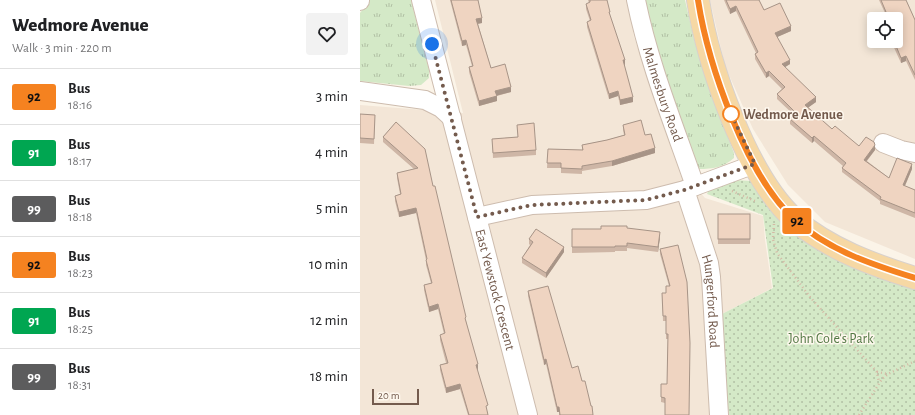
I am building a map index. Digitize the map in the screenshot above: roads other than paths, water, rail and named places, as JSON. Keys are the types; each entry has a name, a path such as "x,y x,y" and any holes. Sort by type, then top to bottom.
{"main road":[{"path":"698,0 709,52 727,104 755,164 780,204 795,220 831,244 876,266 915,278"}],"street":[{"name":"East Yewstock Crescent","path":"421,0 528,415"},
{"name":"Malmesbury Road","path":"636,0 644,35 690,188"},
{"path":"360,91 425,100 442,108 452,118"},
{"path":"883,143 915,154"},
{"path":"477,217 532,205 646,200 690,188 755,164"},
{"name":"Hungerford Road","path":"690,188 712,277 719,415"}],"place":[{"name":"Wedmore Avenue","path":"731,114"}],"park label":[{"name":"John Cole's Park","path":"831,338"}]}
